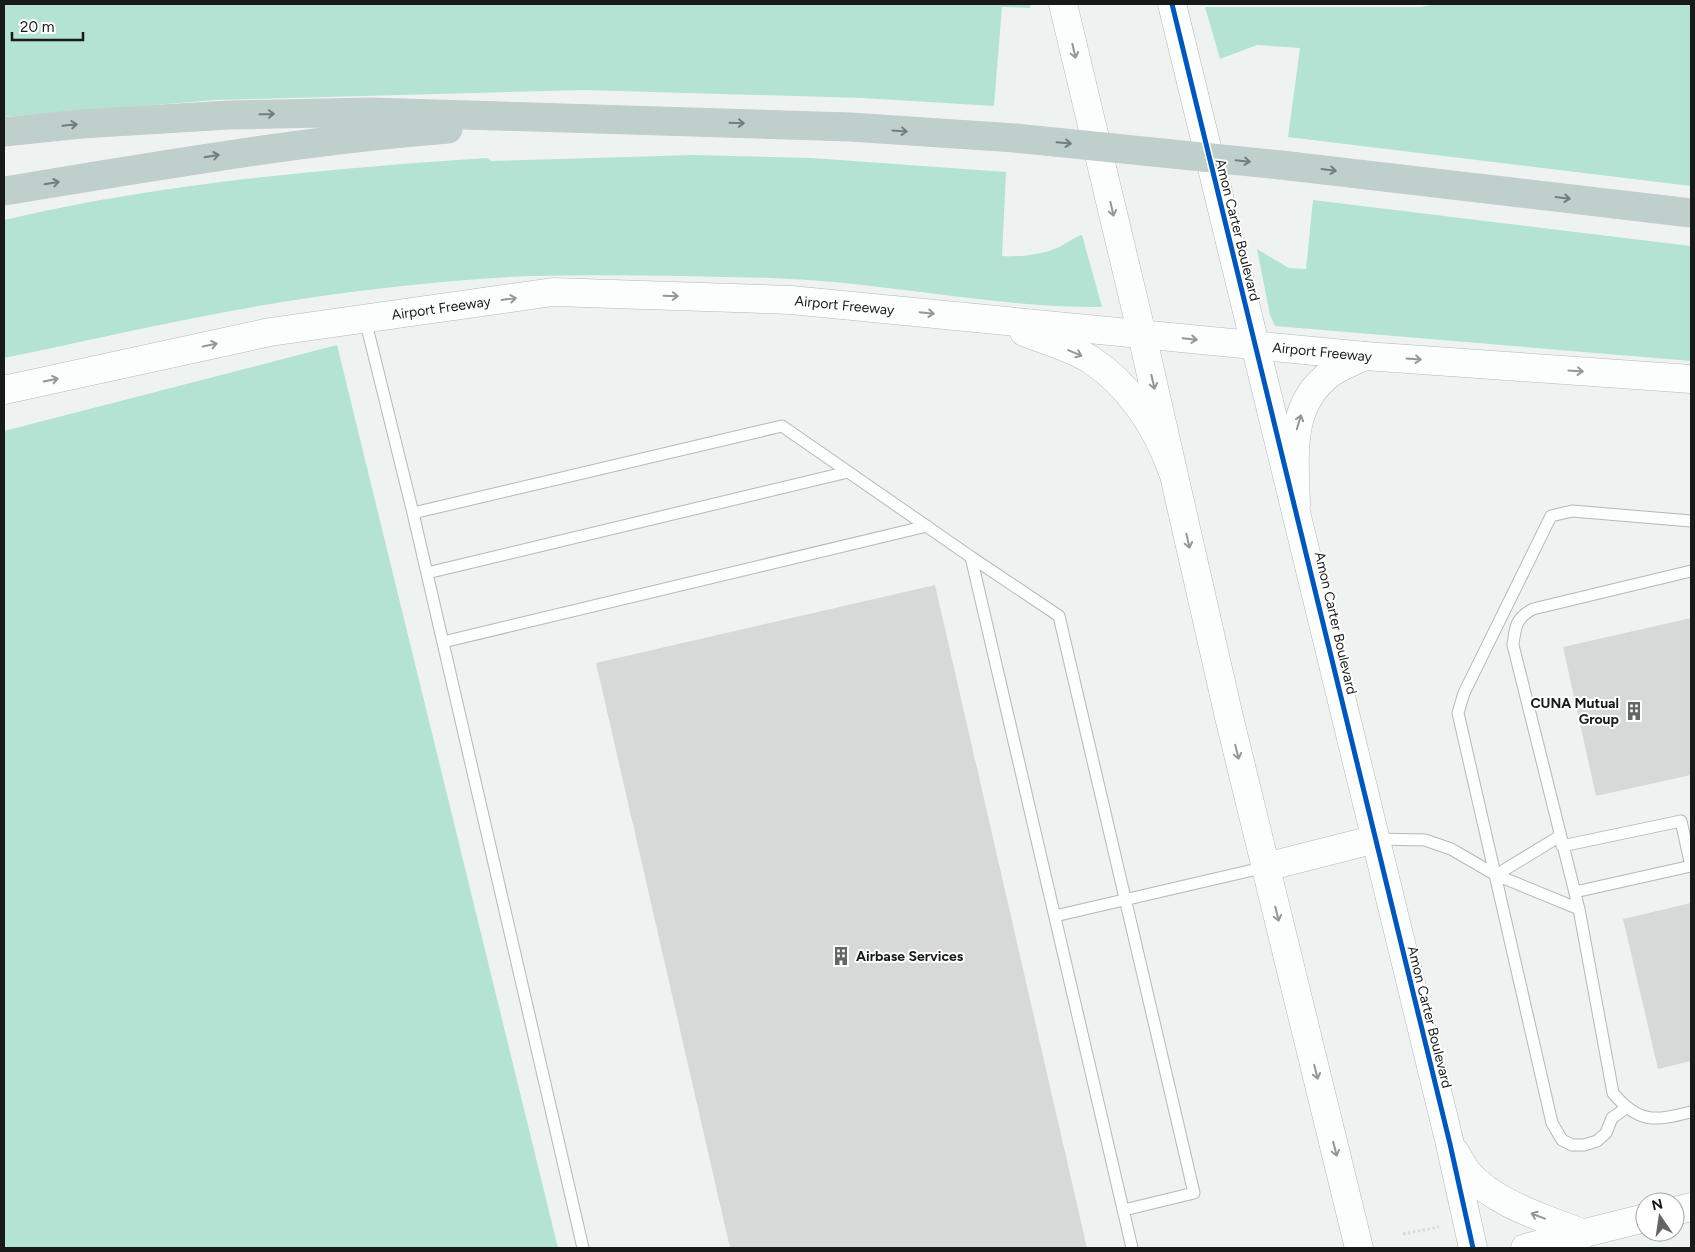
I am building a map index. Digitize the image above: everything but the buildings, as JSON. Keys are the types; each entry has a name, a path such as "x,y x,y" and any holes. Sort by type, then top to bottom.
{"highway":[{"path":"4,132 80,124 229,115 370,112 850,128 1015,138 1281,165 1691,213"},
{"path":"4,191 231,153 372,135 527,124 689,122"}],"street":[{"path":"1063,4 1142,335 1228,717 1359,1248"},
{"name":"Amon Carter Boulevard","path":"1172,4 1255,346 1296,505 1450,1144 1473,1248"},
{"name":"Airport Freeway","path":"4,390 270,332 553,292 791,300 1365,356 1691,379"},
{"path":"997,320 1090,360 1119,384 1145,413 1165,449 1172,470"},
{"path":"1296,505 1294,437 1306,398 1331,373 1365,356"},
{"path":"1266,867 1376,840"},
{"path":"1450,1144 1468,1172 1495,1194 1520,1209 1584,1234"},
{"path":"1525,1248 1635,1221"}],"lane":[{"path":"365,319 413,513 583,1248"},
{"path":"413,513 782,426 1059,616 1194,1193 1124,1210"},
{"path":"427,573 848,472"},
{"path":"1626,1108 1612,1118 1606,1132 1597,1141 1584,1145 1572,1145 1562,1140 1552,1123 1458,713 1468,685 1551,516 1572,511 1691,521"},
{"path":"443,642 927,526"},
{"path":"971,557 1132,1248"},
{"path":"1691,571 1533,609 1522,615 1515,624 1513,645 1579,909 1613,1092 1626,1108 1647,1118 1666,1118 1691,1112"},
{"path":"1496,875 1561,841 1682,821 1691,866 1575,892"},
{"path":"1376,840 1425,840 1451,849 1496,875 1579,909"},
{"path":"1055,916 1266,867"}],"path":[{"path":"1402,1234 1439,1227"}],"green space":[{"path":"4,4 1031,4 1030,8 1002,7 994,106 862,98 584,90 216,100 4,117"},
{"path":"1437,4 1691,4 1691,186 1288,137 1300,48 1257,45 1220,59 1205,7 1421,7"},
{"path":"694,155 812,158 1006,172 1002,256 1037,254 1057,248 1082,235 1102,307 1020,303 811,280 620,275 512,277 395,287 282,302 189,319 4,358 4,220 123,196 184,187 365,167 487,158 491,161"},
{"path":"1313,200 1691,246 1691,361 1275,326 1270,315 1257,249 1289,268 1306,269"},
{"path":"337,345 558,1248 4,1248 4,431"}],"cycle path":[{"path":"1172,4 1450,1144 1473,1248"}],"place":[{"name":"CUNA Mutual Group","path":"1634,711"},
{"name":"Airbase Services","path":"841,956"}]}
